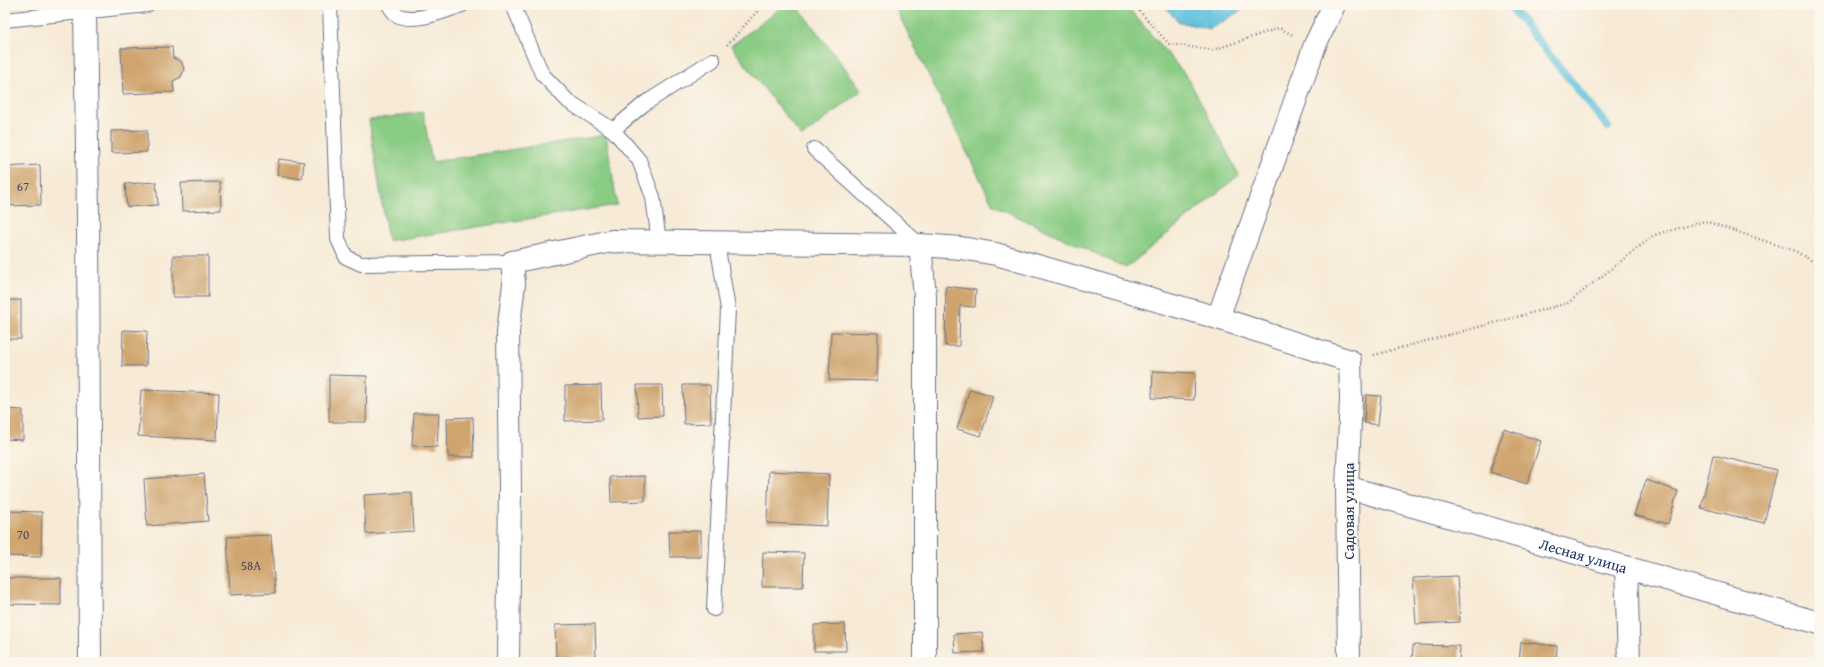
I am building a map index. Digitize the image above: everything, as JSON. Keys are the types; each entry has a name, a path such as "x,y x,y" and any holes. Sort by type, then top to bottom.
{"street":[{"path":"1218,318 1315,45 1334,5"},
{"path":"85,10 88,224 90,662"},
{"path":"508,662 510,487 508,332 514,284 512,262 612,242 920,245 961,248 996,254 1218,318 1350,361"},
{"path":"920,245 926,296 924,662"},
{"name":"Садовая улица","path":"1349,662 1347,487 1351,399 1350,361"},
{"name":"Лесная улица","path":"1347,487 1819,623"},
{"path":"1626,567 1629,662"}],"lane":[{"path":"5,20 85,10 147,5"},
{"path":"330,5 338,240 346,257 361,264 512,262"},
{"path":"389,5 397,15 412,18 440,13 462,5"},
{"path":"513,5 542,74 568,101 613,130 639,160 653,197 659,242"},
{"path":"613,130 644,104 713,60"},
{"path":"814,149 920,245"},
{"path":"714,609 728,310 717,243"}],"path":[{"path":"713,60 763,5"},
{"path":"1134,5 1170,44 1213,50 1279,28 1315,45"},
{"path":"1350,361 1568,302 1654,235 1705,221 1795,251 1819,264"}],"green space":[{"path":"784,5 796,5 862,90 802,137 731,46"},
{"path":"894,5 1126,5 1188,78 1239,175 1126,268 993,205"},
{"path":"423,112 432,162 606,135 617,205 388,241 369,120"}],"water":[{"path":"1163,5 1250,5 1210,29 1179,22"}],"building":[{"path":"172,47 173,58 181,61 184,69 181,77 173,81 174,92 123,94 121,48"},
{"path":"147,130 147,152 111,153 111,131"},
{"path":"279,159 304,162 302,179 277,175"},
{"path":"40,165 41,205 5,206 5,167"},
{"path":"156,182 158,205 127,207 125,184"},
{"path":"220,182 221,210 182,211 181,183"},
{"path":"173,256 208,256 208,297 173,297"},
{"path":"946,286 976,290 975,307 960,306 959,346 945,346"},
{"path":"5,300 21,300 21,339 5,339"},
{"path":"123,330 147,331 146,366 122,366"},
{"path":"831,332 878,333 877,381 829,380"},
{"path":"1153,371 1195,373 1194,400 1152,398"},
{"path":"329,375 367,376 366,422 329,422"},
{"path":"601,385 602,420 565,421 565,386"},
{"path":"637,385 662,385 663,416 638,417"},
{"path":"683,385 710,385 711,423 684,424"},
{"path":"970,389 993,396 981,436 957,429"},
{"path":"141,390 219,393 217,440 138,436"},
{"path":"1366,395 1381,396 1378,425 1364,423"},
{"path":"5,409 23,410 23,440 5,439"},
{"path":"414,413 439,413 437,447 412,446"},
{"path":"473,417 474,457 448,457 447,418"},
{"path":"1504,429 1541,441 1527,484 1490,472"},
{"path":"1713,455 1777,470 1764,523 1701,508"},
{"path":"769,471 829,474 827,526 767,523"},
{"path":"204,474 208,521 147,526 144,479"},
{"path":"645,476 645,501 611,502 610,477"},
{"path":"1646,480 1678,491 1668,524 1634,515"},
{"path":"412,492 414,531 366,534 364,495"},
{"path":"5,511 42,512 41,557 5,556"},
{"path":"669,531 701,531 701,557 670,557"},
{"path":"271,535 275,593 230,595 227,537"},
{"path":"763,552 804,553 803,587 762,587"},
{"path":"1457,576 1460,622 1416,624 1413,578"},
{"path":"5,578 61,578 61,605 5,604"},
{"path":"595,624 596,656 556,657 555,625"},
{"path":"845,624 846,651 814,651 814,625"},
{"path":"982,632 984,652 955,653 954,634"},
{"path":"1521,642 1557,646 1556,662 1519,662"},
{"path":"1413,645 1460,646 1459,662 1412,662"}],"waterway":[{"path":"1509,5 1608,127"}]}
